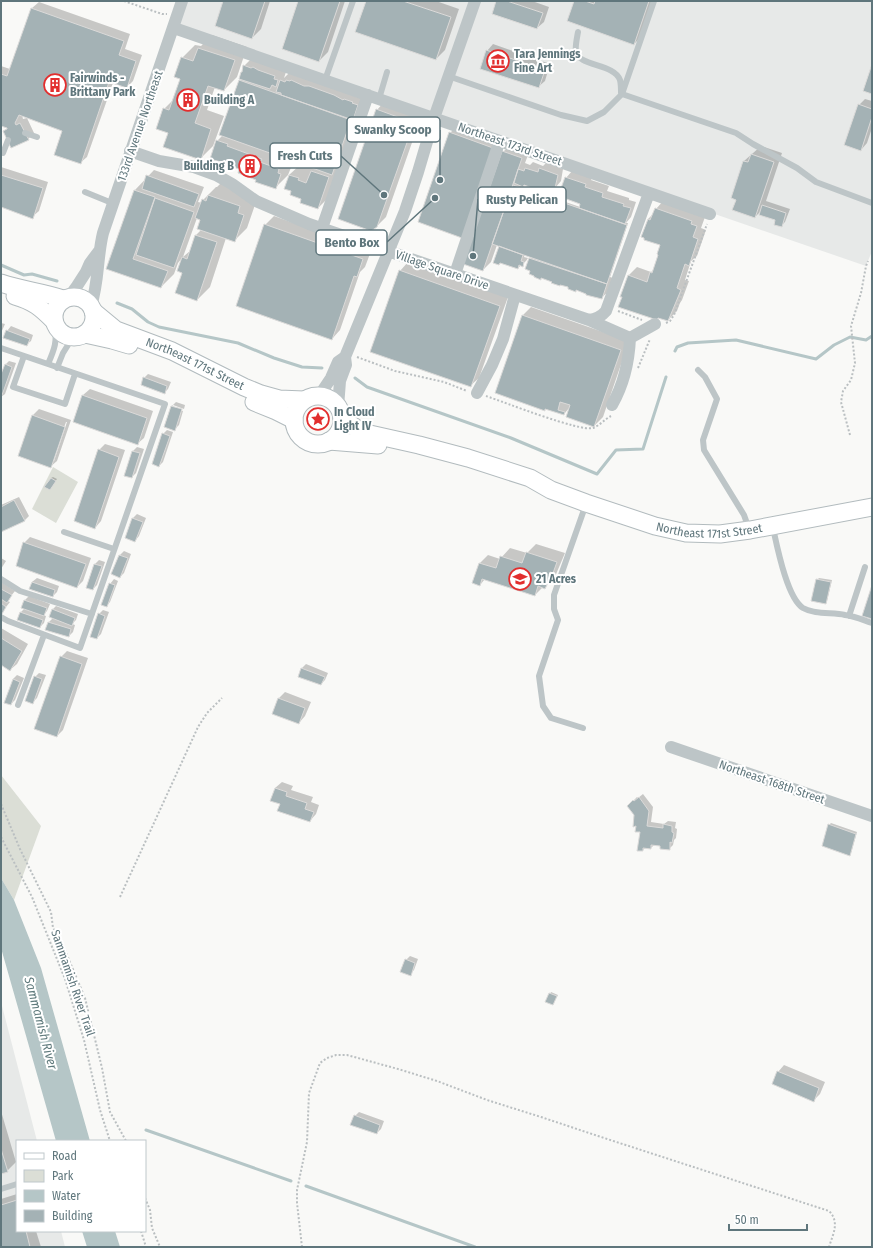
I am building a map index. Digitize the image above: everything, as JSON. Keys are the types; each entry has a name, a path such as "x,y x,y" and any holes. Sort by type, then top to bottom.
{"main road":[{"path":"1,283 23,290 66,298 81,298 92,309 93,324 79,335 62,333 44,310 33,302 1,292"},
{"path":"55,323 53,315 55,309 58,304 66,298"},
{"name":"Northeast 171st Street","path":"92,309 116,330 172,351 249,389 279,399 312,398"},
{"name":"Northeast 171st Street","path":"79,335 112,340 174,362 192,370 228,392 267,407 294,420"},
{"path":"326,397 333,401 340,413 340,430 336,436 329,441 317,443 306,440 299,434 294,420 295,412 299,406 312,398 326,397"},
{"name":"Northeast 171st Street","path":"340,413 361,432 419,444 468,458 530,478 551,490 586,503 654,526 686,533 720,534 750,530 872,507"},
{"name":"Northeast 171st Street","path":"329,441 398,448 465,468 526,489 551,490"}],"street":[{"name":"133rd Avenue Northeast","path":"92,309 99,264 99,251 112,202 174,28 182,1"},
{"path":"340,413 340,381 346,365 345,357 389,251 418,172 448,76 475,1"},
{"name":"Northeast 173rd Street","path":"174,28 710,214"},
{"path":"322,228 374,97"},
{"path":"455,274 497,149"},
{"name":"Village Square Drive","path":"130,151 159,161 194,167 216,175 256,201 279,212 589,320 630,338"},
{"path":"589,320 596,319 606,311 649,193"},
{"name":"133rd Avenue Northeast","path":"66,298 77,286 90,263 99,251"},
{"path":"477,393 492,365 500,345 515,295"},
{"path":"613,410 626,373 630,338 656,325"},
{"path":"312,398 331,378 338,362 345,357"},
{"name":"Northeast 168th Street","path":"671,747 872,816"}],"lane":[{"path":"325,80 353,1"},
{"path":"448,76 561,116 587,121 604,112 622,94 654,1"},
{"path":"578,32 576,51 578,56 582,60 613,72 620,79 622,94"},
{"path":"374,97 387,72"},
{"path":"622,94 736,133 797,168 816,182 872,203"},
{"path":"25,133 37,137"},
{"path":"3,153 8,140"},
{"path":"85,192 112,202"},
{"path":"48,364 54,350 56,339 55,323"},
{"path":"57,368 63,353 79,335"},
{"path":"1,348 165,404 80,648 8,621 1,616"},
{"path":"24,356 13,387 65,404 75,374"},
{"path":"698,370 705,377 717,399 703,440 704,450 744,515 750,530"},
{"path":"583,728 551,718 543,706 539,676 558,620 554,609 554,595 586,503"},
{"path":"772,526 782,568 792,594 802,608 824,614 848,616 872,623"},
{"path":"64,532 114,549"},
{"path":"848,616 865,567"},
{"path":"1,579 20,591 92,614"},
{"path":"18,705 44,635"},
{"path":"1,1189 16,1184"}],"path":[{"path":"124,1 162,14 171,15"},
{"path":"615,310 656,325 670,320 674,315 710,214"},
{"path":"850,435 841,402 843,391 851,380 855,363 851,326 861,293 868,261"},
{"path":"637,372 656,325"},
{"path":"358,357 395,371 444,382 550,418 586,428 596,426 613,410"},
{"path":"120,897 198,726 222,698"},
{"path":"1,804 20,849 50,912 53,928 62,943 85,998 102,1068 110,1112 125,1140"},
{"name":"Sammamish River Trail","path":"1,837 32,897 65,979 84,1040 100,1110 110,1140"},
{"path":"302,1247 296,1203 297,1190 307,1142 309,1092 320,1063 327,1058 336,1055 347,1055 437,1081 487,1100 541,1116 829,1211 834,1216 835,1222 829,1247"},
{"path":"146,1200 150,1210 152,1228 160,1247"},
{"path":"141,1232 146,1247"}],"shaded area":[{"path":"182,1 872,1 872,251 866,266 174,28"},
{"path":"1,1002 37,1140 16,1140 16,1232 61,1232 65,1247 1,1247"}],"green space":[{"path":"53,467 78,482 56,523 32,509"},
{"path":"1,775 41,826 14,900 1,878"}],"water":[{"name":"Sammamish River","path":"1,878 14,900 41,968 90,1140 56,1140 1,948"},
{"path":"82,1232 115,1232 120,1247 87,1247"}],"building":[{"path":"223,1 265,1 252,39 215,26"},
{"path":"298,1 340,1 319,62 282,49"},
{"path":"366,1 403,1 451,17 436,60 355,32"},
{"path":"496,1 507,1 543,13 537,29 492,14"},
{"path":"574,1 585,1 594,4 595,1 649,1 634,45 567,21"},
{"name":"Fairwinds - Brittany Park","path":"31,8 124,41 119,55 136,61 127,88 109,82 81,164 54,155 62,131 19,115 15,123 16,125 20,123 29,140 11,148 3,131 7,128 1,126 1,74 7,76"},
{"name":"Building A","path":"198,48 235,60 224,91 208,86 195,123 211,129 201,160 163,147 168,133 156,129 163,108 169,110 180,79 174,77 181,57 193,61"},
{"path":"486,50 545,70 539,88 480,69"},
{"path":"872,64 872,94 863,91"},
{"path":"243,65 251,68 253,67 275,76 274,79 278,80 276,87 272,85 270,89 239,79"},
{"path":"239,80 351,120 332,175 219,135"},
{"path":"280,80 285,82 286,80 291,80 304,86 309,86 334,95 343,100 353,102 352,103 358,105 353,120 281,95 281,93 276,92"},
{"path":"858,104 872,109 872,117 861,151 844,145"},
{"path":"376,109 414,123 377,227 371,231 338,219"},
{"path":"449,132 493,148 462,238 418,222"},
{"name":"Building B","path":"216,140 228,144 227,146 262,159 260,162 279,169 278,173 281,174 276,189 255,182 256,180 238,173 239,169 210,159"},
{"path":"502,151 522,158 483,271 463,264"},
{"path":"751,154 774,162 755,218 732,210 736,200 731,198 743,161 748,162"},
{"path":"525,168 538,172 539,168 558,175 555,188 553,188 551,195 514,183 518,169 524,171"},
{"path":"311,171 329,177 318,209 300,203 301,199 290,195 291,191 284,189 289,175 299,178 298,180 306,183"},
{"path":"1,175 43,188 33,219 1,207"},
{"path":"146,175 199,194 194,207 142,189"},
{"path":"565,177 586,184 585,187 603,193 602,197 624,204 623,206 631,208 625,224 579,208 580,204 561,197 563,192 560,191"},
{"path":"513,185 627,225 607,284 492,244"},
{"path":"134,190 155,197 133,259 168,271 161,288 106,269"},
{"path":"208,195 240,206 238,213 244,215 235,242 197,229 200,220 195,218 202,199 206,201"},
{"path":"155,198 194,212 174,268 136,255"},
{"path":"762,205 786,213 782,227 774,225 775,220 759,215"},
{"path":"655,208 692,221 691,224 697,226 693,237 698,239 689,266 685,264 677,288 681,290 668,321 658,318 657,320 618,307 628,275 647,282 650,272 652,273 660,245 644,240 644,238 641,237 648,219 650,220"},
{"path":"264,224 363,259 357,277 354,276 332,340 236,306"},
{"path":"195,235 217,242 197,301 175,293 182,273 177,271 182,257 187,259"},
{"path":"499,246 523,255 521,261 524,262 523,267 519,265 518,269 500,263 499,265 493,263"},
{"path":"529,258 607,284 602,299 586,295 576,290 576,292 568,289 568,287 560,286 541,278 541,280 534,277 529,274 530,271 525,269"},
{"path":"399,270 500,306 471,387 370,352"},
{"path":"522,315 621,350 594,427 566,417 570,405 560,402 558,410 565,412 564,415 545,409 545,411 495,393"},
{"path":"6,330 30,339 27,346 3,338"},
{"path":"5,364 12,367 1,398 1,374"},
{"path":"143,377 167,386 165,394 141,385"},
{"path":"82,395 147,418 138,445 73,422"},
{"path":"171,406 182,409 175,431 164,427"},
{"path":"32,415 65,427 51,468 18,456"},
{"path":"162,433 170,436 159,467 152,464"},
{"path":"98,449 119,457 95,529 74,521"},
{"path":"132,451 140,453 132,478 124,476"},
{"path":"51,478 56,481 50,490 44,487"},
{"path":"14,500 25,521 1,532 1,507"},
{"path":"132,518 143,522 135,542 125,538"},
{"path":"23,542 86,564 77,588 16,566"},
{"path":"526,552 557,562 553,573 550,572 549,575 551,576 545,589 538,586 535,596 482,579 480,586 472,583 479,563 496,568 500,556 522,563"},
{"path":"119,555 128,558 120,578 111,574"},
{"path":"94,564 102,566 93,590 86,588"},
{"path":"816,579 831,582 826,604 811,601"},
{"path":"32,582 55,590 53,597 29,589"},
{"path":"109,583 115,585 107,607 101,605"},
{"path":"872,585 872,619 862,616"},
{"path":"1,589 12,595 7,603 1,599"},
{"path":"24,600 47,608 44,616 21,608"},
{"path":"1,603 6,607 2,614 1,613"},
{"path":"52,609 75,618 72,626 49,617"},
{"path":"20,612 43,620 40,628 17,620"},
{"path":"98,613 105,616 97,639 90,637"},
{"path":"48,622 71,629 69,637 45,630"},
{"path":"1,638 22,651 10,671 1,665"},
{"path":"60,656 82,664 57,737 34,729"},
{"path":"301,668 325,677 321,685 298,677"},
{"path":"34,676 42,679 33,704 25,701"},
{"path":"13,679 20,682 11,705 4,703"},
{"path":"278,698 305,708 299,724 272,714"},
{"path":"275,788 287,792 286,796 307,803 305,809 314,812 310,822 277,811 280,804 270,801"},
{"path":"639,797 649,811 647,826 663,828 663,824 672,826 672,832 674,833 672,843 670,842 670,850 660,849 660,846 651,845 651,849 643,848 643,851 637,851 640,832 635,832 636,826 633,827 634,815 627,806"},
{"path":"828,824 856,834 850,856 822,846"},
{"path":"405,959 415,963 411,976 400,972"},
{"path":"549,993 557,996 553,1005 545,1002"},
{"path":"777,1071 819,1088 814,1102 772,1084"},
{"path":"354,1115 380,1125 377,1134 350,1125"},
{"path":"1,1149 8,1172 1,1174"},
{"path":"16,1200 16,1232 26,1232 30,1247 1,1247 1,1205"}],"waterway":[{"path":"1,265 24,275 32,274 57,281"},
{"path":"117,303 132,309 148,322 159,327 238,343 274,358 302,367 322,368"},
{"path":"675,351 677,347 688,343 736,340 816,359 834,345 850,337 866,340 872,336"},
{"path":"355,378 367,387 511,438 597,474 616,450 643,449 666,377"},
{"path":"146,1130 291,1181"},
{"path":"306,1186 475,1247"}],"place":[{"name":"Tara Jennings Fine Art","path":"498,61"},
{"name":"Fairwinds - Brittany Park","path":"55,85"},
{"name":"Building A","path":"188,100"},
{"name":"Building B","path":"250,166"},
{"name":"Swanky Scoop","path":"440,180"},
{"name":"Fresh Cuts","path":"384,195"},
{"name":"Bento Box","path":"435,198"},
{"name":"Rusty Pelican","path":"473,256"},
{"name":"In Cloud Light IV","path":"318,419"},
{"name":"21 Acres","path":"520,579"}]}
